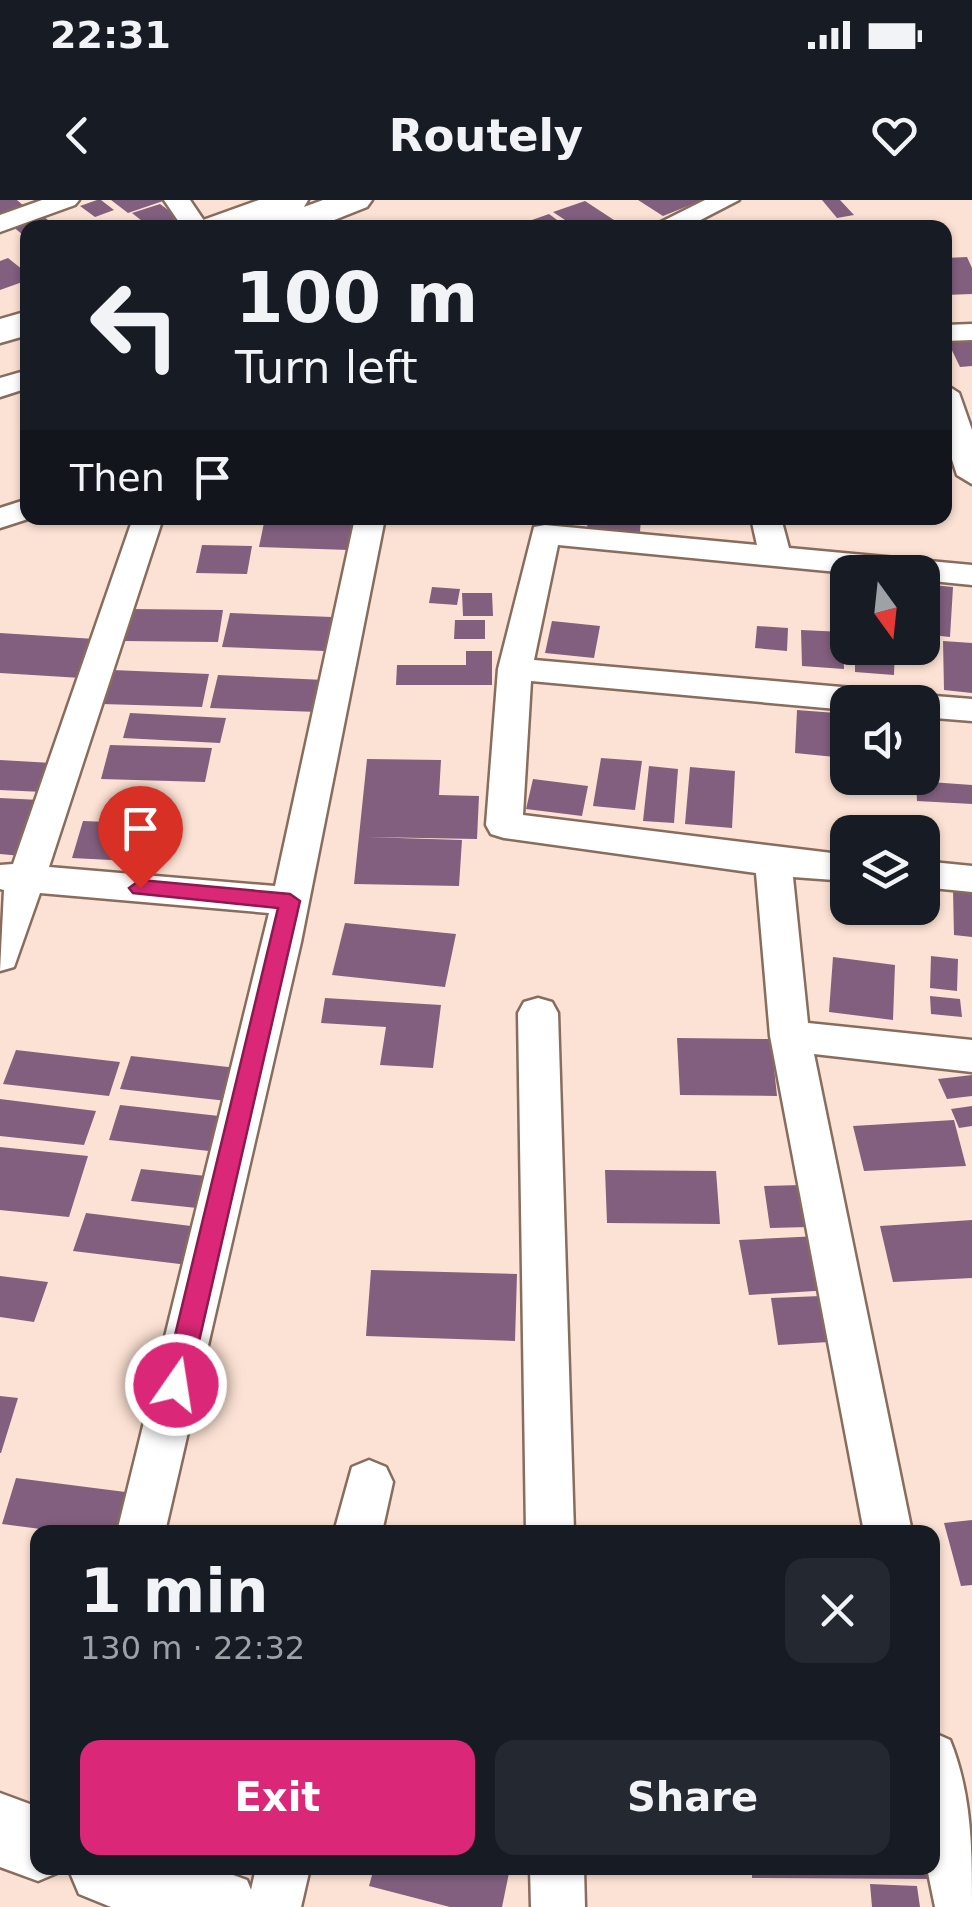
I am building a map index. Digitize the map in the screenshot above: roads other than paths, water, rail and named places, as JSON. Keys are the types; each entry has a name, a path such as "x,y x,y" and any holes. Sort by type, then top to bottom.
{"main road":[{"path":"237,220 291,200"},
{"path":"301,220 351,201"},
{"path":"0,1830 30,1841"},
{"path":"125,1875 220,1907"}],"street":[{"path":"0,224 66,200"},
{"path":"680,220 726,200"},
{"path":"952,415 972,476"},
{"path":"0,957 14,877 145,525"},
{"path":"143,1525 290,901 369,525"},
{"path":"767,525 774,557"},
{"path":"830,867 504,825 515,669 544,534 972,575"},
{"path":"515,669 830,697"},
{"path":"940,707 972,710"},
{"path":"773,862 790,1036 887,1525"},
{"path":"940,876 972,879"},
{"path":"14,877 290,901"},
{"path":"538,1013 550,1525"},
{"path":"790,1036 972,1056"},
{"path":"360,1525 369,1482"},
{"path":"940,1798 962,1907"},
{"path":"274,1907 281,1875"},
{"path":"557,1875 558,1907"}]}
